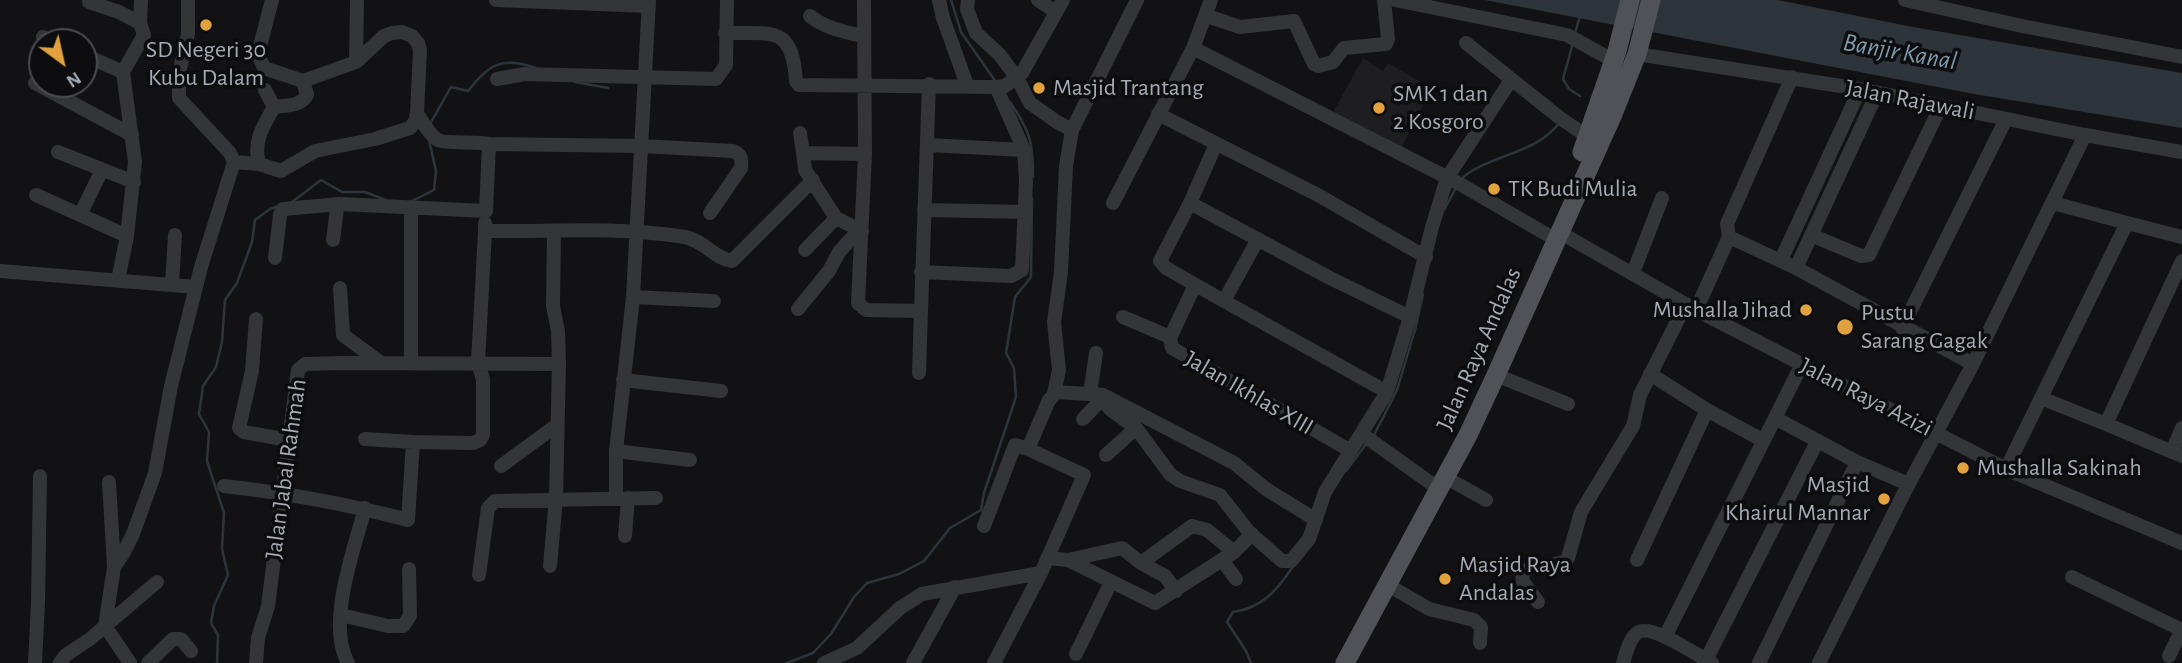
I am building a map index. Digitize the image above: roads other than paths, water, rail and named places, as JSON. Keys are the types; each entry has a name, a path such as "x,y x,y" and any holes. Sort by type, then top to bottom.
{"main road":[{"name":"Jalan Raya Andalas","path":"1332,663 1438,483 1460,428 1516,314 1594,140 1630,0"},
{"name":"Jalan Raya Andalas","path":"1594,140 1613,114 1638,51 1651,0"},
{"name":"Jalan Raya Andalas","path":"1345,663 1496,375 1516,314"}],"street":[{"path":"118,279 127,236 135,150 123,72 144,35 140,23 141,0"},
{"path":"114,567 133,534 155,473 170,386 196,287 234,162 230,153 179,98 179,73 188,34 188,0"},
{"path":"234,162 259,164 276,171 285,170 315,151 375,139 410,128 419,116 420,50 412,36 402,32 384,36 356,62 303,81 268,71 260,63 258,54 261,36 272,0"},
{"path":"356,62 357,0"},
{"path":"496,0 649,3 633,297 616,451 625,536"},
{"path":"498,79 525,74 716,79 726,65 727,0"},
{"path":"864,0 865,154 860,306 866,310 921,312"},
{"path":"939,0 967,85"},
{"path":"921,272 1015,276 1024,265 1024,150 1004,84 999,54 976,33 967,9 968,0"},
{"path":"1004,84 1060,6 1038,0"},
{"path":"1028,449 1054,393 1059,370 1054,322 1060,272 1066,166 1072,130 1137,0"},
{"path":"1113,203 1193,48 1211,0"},
{"path":"1207,16 1240,27 1294,21 1314,64 1318,66 1333,62 1345,48 1386,44 1388,39 1384,0"},
{"path":"1395,0 1573,38 1615,56"},
{"path":"1905,0 2182,57"},
{"path":"89,2 140,23"},
{"path":"810,16 828,27 863,36"},
{"path":"725,33 778,36 789,46 799,85 1004,84 1034,107 1072,130"},
{"path":"1466,43 1564,121 1594,140"},
{"name":"Jalan Raya Azizi","path":"1193,48 1633,273 1691,307 2006,469 2182,543"},
{"name":"Jalan Rajawali","path":"1638,51 1860,89 2182,152"},
{"path":"98,61 123,72"},
{"path":"1538,602 1523,582 1522,573 1528,569 1564,562 1568,558 1581,512 1633,426 1640,395 1650,374 1729,237 1727,225 1792,77"},
{"path":"1096,396 1136,428 1172,477 1220,495 1252,534 1282,561 1288,562 1309,539 1323,496 1351,452 1367,437 1387,392 1410,317 1432,227 1453,181 1511,80"},
{"path":"274,107 297,105 304,101 307,95 303,81"},
{"path":"919,373 929,84"},
{"path":"1781,260 1860,89"},
{"path":"265,90 274,107"},
{"path":"1796,268 1877,93"},
{"path":"63,98 132,135"},
{"path":"1811,235 1865,257 1869,255 1941,106"},
{"path":"259,164 256,145 274,107"},
{"path":"1158,114 1318,195 1426,257"},
{"path":"419,116 433,136 440,141 733,151 739,154 742,160 740,168 710,213"},
{"path":"1902,328 2006,119"},
{"path":"800,133 804,167 836,218 861,230"},
{"path":"1819,663 1908,484 1972,364 2085,135"},
{"path":"365,439 473,443 483,435 483,379 478,363 489,144"},
{"path":"1216,144 1160,261 1162,266 1387,392"},
{"path":"928,145 1024,150"},
{"path":"58,152 134,182"},
{"path":"803,153 865,154"},
{"path":"80,215 102,170"},
{"path":"1818,179 1834,186"},
{"path":"485,231 635,231 695,240 732,261 813,180"},
{"path":"36,195 127,236"},
{"path":"1633,273 1662,198"},
{"path":"1190,203 1330,278 1410,317"},
{"path":"2053,203 2182,237"},
{"path":"275,258 283,209 340,204 486,211"},
{"path":"333,240 340,204"},
{"path":"411,208 411,363"},
{"path":"924,210 1026,212"},
{"path":"805,250 836,218"},
{"path":"2006,469 2127,223"},
{"path":"798,309 829,271 839,252 861,230"},
{"path":"550,566 556,498 559,364 558,331 552,306 554,232"},
{"path":"172,284 175,235"},
{"path":"1729,237 1781,260 1972,364"},
{"path":"1224,301 1258,239"},
{"path":"2106,424 2182,261"},
{"path":"0,271 196,287"},
{"name":"Jalan Ikhlas XIII","path":"1195,285 1170,337 1176,352 1351,452"},
{"path":"340,288 343,335 381,363"},
{"path":"633,297 714,301"},
{"path":"1123,317 1170,337"},
{"path":"256,319 252,371 239,428 244,432 288,440"},
{"path":"1083,419 1096,396 1096,353"},
{"name":"Jalan Jabal Rahmah","path":"256,663 258,638 268,606 296,377 301,366 381,363 559,364"},
{"path":"1665,637 1802,364"},
{"path":"1650,374 1762,440"},
{"path":"1496,375 1568,404"},
{"path":"623,380 721,391"},
{"path":"1054,393 1063,391 1103,395 1234,463 1266,489 1316,520"},
{"path":"2041,398 2177,454 2182,428"},
{"path":"1637,561 1707,410"},
{"path":"1775,418 1857,463 1908,484"},
{"path":"501,466 557,425"},
{"path":"1106,455 1136,428"},
{"path":"1367,437 1438,483 1486,500"},
{"path":"224,486 365,508 408,520 413,442"},
{"path":"1623,663 1633,637 1640,631 1650,630 1709,661 1816,442"},
{"path":"984,526 1016,445 1084,475 1041,573 994,663"},
{"path":"616,451 690,460"},
{"path":"1759,663 1857,463"},
{"path":"34,663 40,476"},
{"path":"109,482 114,567 105,626 130,663"},
{"path":"479,575 490,505 499,500 656,498"},
{"path":"348,663 339,633 348,575 365,508"},
{"path":"1141,563 1192,526 1207,530 1228,556 1236,579"},
{"path":"1068,560 1153,603 1159,602 1228,556 1252,534"},
{"path":"1048,558 1068,560 1119,548 1127,550 1141,563 1165,576 1176,591"},
{"path":"341,615 388,626 403,626 410,616 409,569"},
{"path":"824,663 853,651 915,597 955,587 1041,573"},
{"path":"2072,577 2182,629 2169,656"},
{"path":"60,663 66,655 157,582"},
{"path":"1076,654 1111,582"},
{"path":"1388,585 1429,609 1474,621 1481,627 1479,643"},
{"path":"913,663 955,587"},
{"path":"148,663 173,639 181,639 191,651"}],"water":[{"name":"Banjir Kanal","path":"1485,0 1778,0 1913,27 2182,73 2182,128 1974,94"}],"waterway":[{"path":"951,0 961,32 996,82"},
{"path":"1575,33 1580,16"},
{"path":"1573,43 1563,79 1569,89 1580,96"},
{"path":"430,124 451,87 468,91 483,74 505,63 536,68"},
{"path":"575,82 608,88"},
{"path":"1010,102 1029,137 1033,177"},
{"path":"1461,179 1485,164 1526,148 1550,133 1560,122"},
{"path":"410,202 434,190 436,171 429,140"},
{"path":"292,202 321,180 342,192 365,192 386,200"},
{"path":"1444,210 1456,188"},
{"path":"787,663 813,653 831,634 854,597 867,583 899,574 924,561 950,528 981,510 984,493 1016,397 1014,368 1006,353 1015,297 1031,277 1032,198"},
{"path":"217,663 218,635 211,623 214,606 228,575 222,549 224,513 207,461 209,432 199,414 203,386 216,367 222,342 225,300 237,283 252,242 255,220 279,206"},
{"path":"1374,435 1397,390 1423,294"},
{"path":"1346,471 1367,443"},
{"path":"1251,663 1227,622 1233,612 1244,610 1269,596 1294,565"}],"place":[{"name":"SD Negeri 30 Kubu Dalam","path":"206,25"},
{"name":"Masjid Trantang","path":"1039,88"},
{"name":"SMK 1 dan 2 Kosgoro","path":"1379,108"},
{"name":"TK Budi Mulia","path":"1494,189"},
{"name":"Mushalla Jihad","path":"1806,310"},
{"name":"Pustu Sarang Gagak","path":"1845,327"},
{"name":"Mushalla Sakinah","path":"1963,468"},
{"name":"Masjid Khairul Mannar","path":"1884,499"},
{"name":"Masjid Raya Andalas","path":"1445,579"}]}
